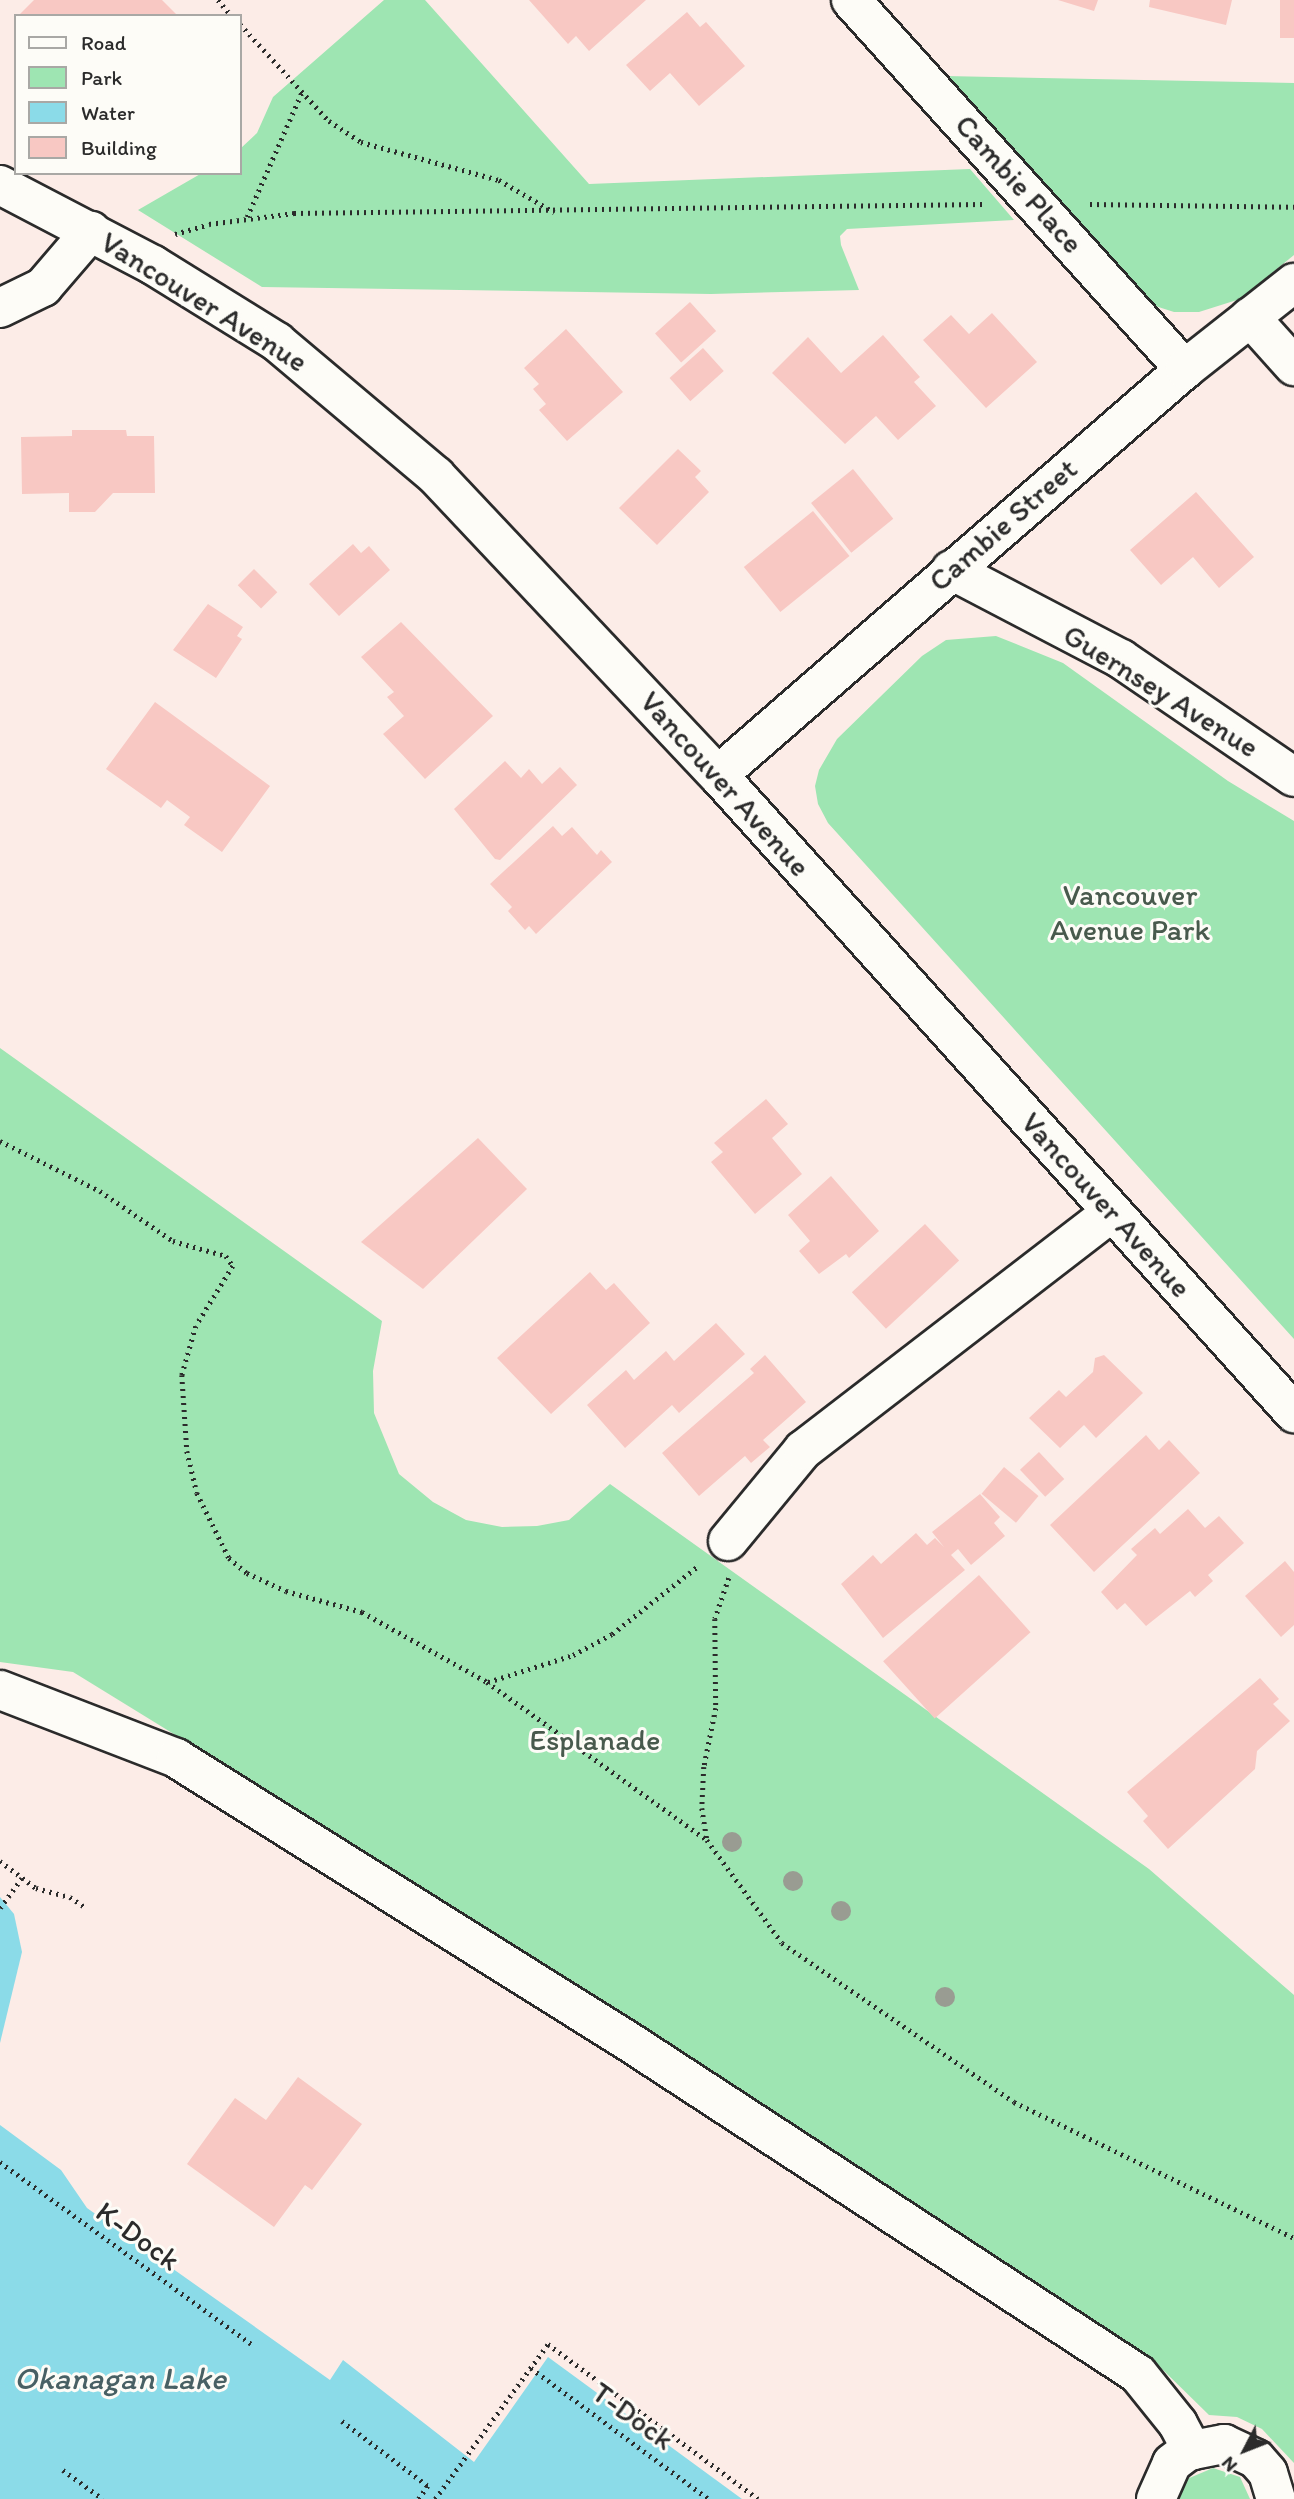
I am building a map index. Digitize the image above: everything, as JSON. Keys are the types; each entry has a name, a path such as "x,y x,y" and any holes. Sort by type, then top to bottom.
{"street":[{"name":"Cambie Place","path":"851,0 1185,369"},
{"name":"Vancouver Avenue","path":"0,185 91,231 216,302 277,342 436,476 718,775 1294,1413"},
{"path":"0,308 43,287 91,231"},
{"name":"Cambie Street","path":"718,775 1185,369 1294,283"},
{"path":"1250,317 1294,366"},
{"name":"Guernsey Avenue","path":"951,570 1121,659 1294,777"},
{"path":"728,1541 803,1450 1112,1212"},
{"path":"0,1690 176,1758 631,2043 1138,2374 1178,2424 1192,2450"},
{"path":"1156,2499 1172,2463 1192,2450 1224,2444 1241,2449 1268,2473 1276,2499"}],"path":[{"path":"218,0 230,14"},
{"path":"242,26 329,121 361,142 499,180 554,212"},
{"path":"246,218 302,92"},
{"path":"171,235 246,218 293,213 554,212 1037,203 1294,207"},
{"path":"0,1141 100,1191 173,1241 226,1256 233,1266 196,1326 182,1375 187,1451 197,1493 229,1558 247,1573 286,1591 362,1612 487,1682 707,1840 782,1943 955,2063 1058,2126 1294,2238"},
{"path":"487,1682 573,1655 612,1634 651,1607 728,1541"},
{"path":"707,1840 704,1767 716,1708 715,1619 729,1578 728,1541"},
{"path":"0,1861 23,1877 85,1907"},
{"path":"0,1908 23,1877"},
{"name":"K-Dock","path":"0,2162 251,2344"},
{"path":"435,2499 548,2344 758,2499"},
{"name":"T-Dock","path":"531,2368 709,2499"},
{"path":"342,2421 428,2486 419,2499"},
{"path":"62,2470 103,2499"}],"green space":[{"path":"384,0 425,0 589,184 970,169 1014,220 847,229 840,236 841,245 859,290 711,294 262,287 138,210 199,175 242,175 242,147 257,133 273,97"},
{"path":"945,76 1294,83 1294,255 1240,299 1199,312 1174,312 1149,304"},
{"name":"Vancouver Avenue Park","path":"996,636 1063,663 1228,781 1294,821 1294,1339 828,823 818,804 815,786 819,770 837,739 922,656 946,640"},
{"name":"Esplanade","path":"0,1048 382,1321 373,1371 374,1413 399,1474 433,1502 466,1520 502,1527 537,1526 569,1520 610,1484 1149,1869 1294,1995 1294,2463 1262,2429 1237,2417 1209,2415 1163,2370 643,2025 398,1872 73,1672 0,1662"},
{"path":"1213,2468 1240,2477 1250,2499 1179,2499 1187,2479"}],"water":[{"path":"0,1897 14,1914 22,1952 0,2043"},
{"name":"Okanagan Lake","path":"0,2125 61,2170 87,2208 330,2380 343,2360 474,2462 548,2357 742,2499 0,2499"}],"building":[{"path":"34,0 162,0 176,14 20,14"},
{"path":"529,0 646,0 589,51 576,36 568,44"},
{"path":"1058,0 1098,0 1094,11"},
{"path":"1150,0 1232,0 1226,25 1149,7"},
{"path":"1280,0 1294,0 1294,38 1280,38"},
{"path":"687,12 700,27 706,22 745,66 699,106 670,73 650,91 626,65"},
{"path":"690,302 716,331 681,362 655,333"},
{"path":"992,313 1037,362 986,408 923,340 951,315 969,334"},
{"path":"566,329 623,392 567,441 539,410 546,404 533,389 539,384 524,368"},
{"path":"883,335 920,377 914,382 936,406 898,440 876,416 845,444 772,373 808,337 841,373"},
{"path":"703,348 724,371 690,401 670,378"},
{"path":"72,430 126,430 127,436 154,436 155,493 113,493 95,512 69,512 69,493 22,494 21,437 72,436"},
{"path":"678,449 701,471 695,477 709,492 657,545 619,508"},
{"path":"853,469 893,519 851,553 811,503"},
{"path":"1196,492 1254,557 1219,588 1193,557 1161,585 1130,550"},
{"path":"813,511 850,556 780,612 744,567"},
{"path":"353,544 361,553 369,546 390,570 339,616 309,584"},
{"path":"254,569 277,592 261,609 238,585"},
{"path":"208,604 243,627 237,636 242,639 216,678 173,650"},
{"path":"401,622 493,716 425,779 383,734 404,716 387,697 394,692 361,657"},
{"path":"155,702 270,786 222,852 184,825 190,817 167,800 161,808 106,769"},
{"path":"505,761 521,778 529,769 542,784 560,767 577,785 500,860 495,859 454,809"},
{"path":"553,826 562,836 572,827 597,855 601,850 612,862 536,934 529,926 525,930 508,911 512,907 490,884"},
{"path":"766,1099 788,1124 772,1138 802,1174 755,1214 711,1162 723,1152 714,1143"},
{"path":"478,1138 527,1189 423,1289 361,1242"},
{"path":"831,1176 879,1231 849,1258 846,1254 819,1274 799,1251 810,1241 788,1215"},
{"path":"925,1224 959,1261 886,1329 852,1292"},
{"path":"590,1272 606,1290 614,1283 650,1323 551,1414 497,1358"},
{"path":"716,1323 745,1354 679,1413 672,1405 625,1448 587,1405 626,1370 634,1380 666,1351 674,1361"},
{"path":"765,1355 806,1402 763,1440 770,1447 751,1463 745,1456 699,1496 662,1453 754,1373 750,1369"},
{"path":"1104,1355 1143,1393 1096,1438 1084,1425 1060,1448 1029,1418 1059,1390 1066,1397 1093,1372 1095,1358"},
{"path":"1146,1435 1159,1450 1169,1440 1200,1473 1094,1572 1050,1525"},
{"path":"1039,1452 1064,1479 1045,1497 1020,1470"},
{"path":"1004,1467 1038,1496 1016,1523 982,1494"},
{"path":"980,1494 1000,1517 994,1523 1005,1536 971,1565 958,1549 951,1555 965,1570 883,1638 841,1584 873,1555 881,1564 916,1533 927,1545 935,1538 944,1547 932,1532"},
{"path":"1188,1509 1205,1528 1219,1516 1244,1543 1208,1575 1213,1581 1195,1597 1190,1591 1146,1626 1125,1603 1117,1610 1101,1592 1137,1555 1131,1549 1155,1528 1160,1534"},
{"path":"1285,1561 1294,1572 1294,1625 1281,1637 1245,1596"},
{"path":"979,1575 1031,1632 935,1719 883,1661"},
{"path":"1260,1678 1279,1699 1273,1704 1290,1721 1257,1751 1255,1769 1168,1849 1143,1821 1148,1816 1127,1792"},
{"path":"298,2077 362,2124 312,2190 305,2185 274,2227 187,2164 235,2098 266,2120"}]}
